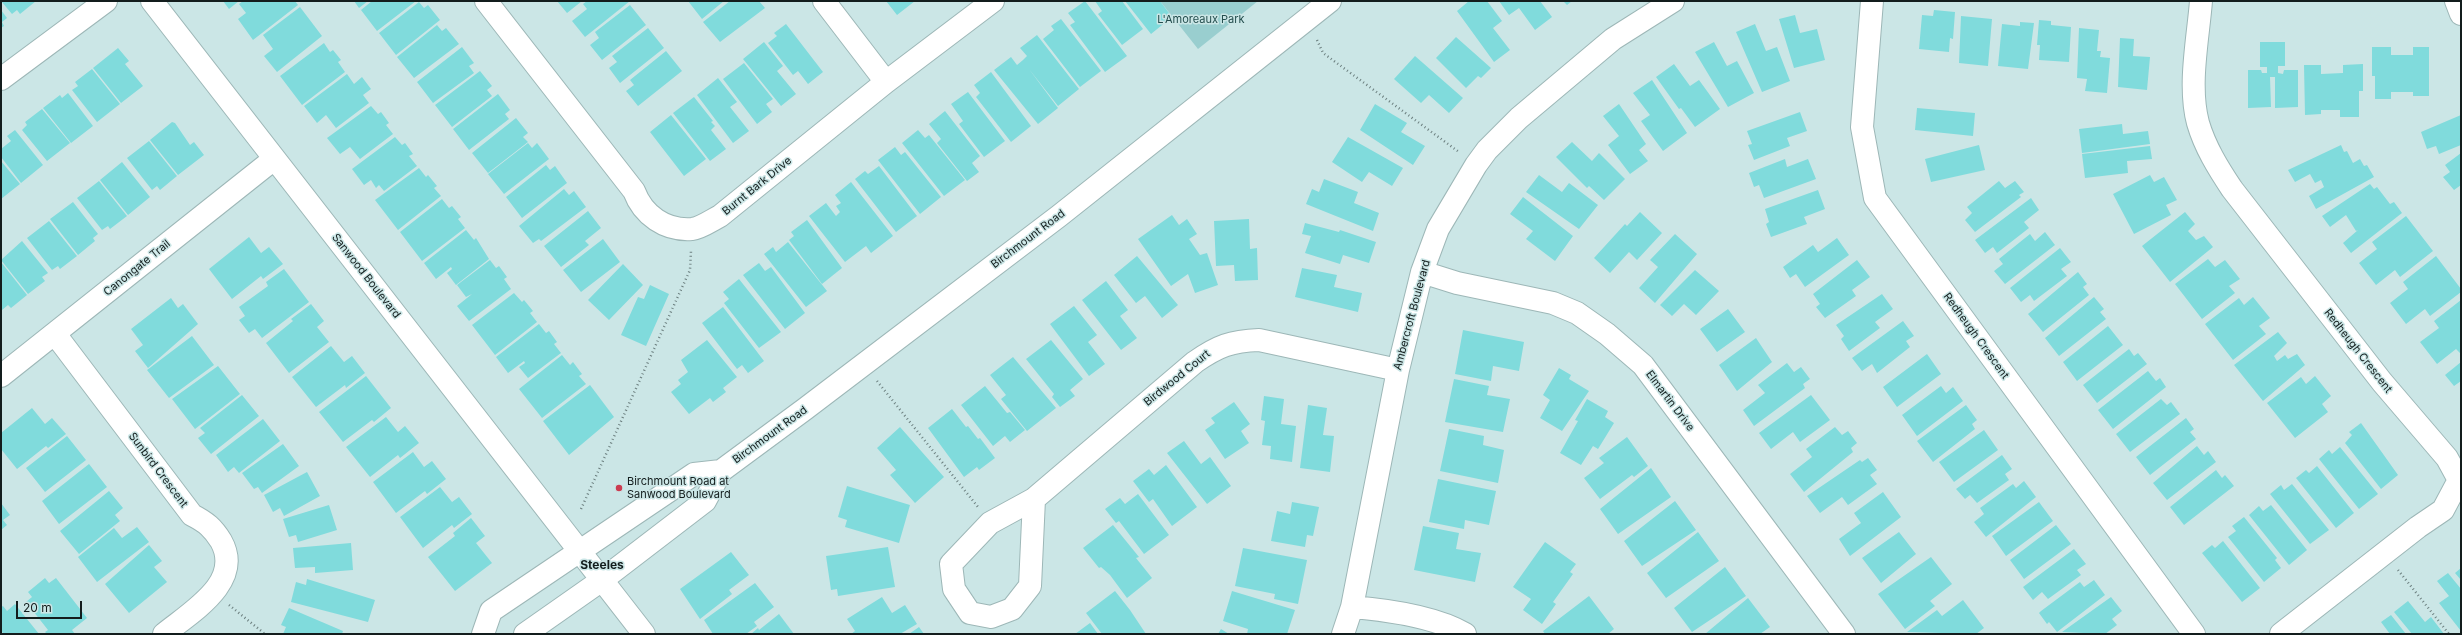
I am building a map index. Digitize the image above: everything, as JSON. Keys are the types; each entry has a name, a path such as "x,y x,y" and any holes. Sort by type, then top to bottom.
{"street":[{"path":"1,79 106,1"},
{"name":"Sanwood Boulevard","path":"152,1 644,634"},
{"path":"486,1 634,191 646,211 658,222 667,226 693,229"},
{"path":"824,1 886,82"},
{"name":"Burnt Bark Drive","path":"693,229 720,216 886,82 993,1"},
{"name":"Birchmount Road","path":"525,634 602,580 705,502 721,471 1059,216 1330,1"},
{"name":"Ambercroft Boulevard","path":"1343,634 1352,607 1398,370 1422,272 1438,229 1476,164 1486,150 1519,118 1585,60 1612,39 1673,1"},
{"name":"Redheugh Crescent","path":"1872,1 1862,127 1875,198 2194,634"},
{"name":"Redheugh Crescent","path":"2201,1 2194,74 2198,123 2213,160 2232,189 2377,376 2447,458 2459,480 2443,510 2384,553 2281,634"},
{"path":"2456,1 2461,14"},
{"name":"Canongate Trail","path":"1,376 274,159"},
{"name":"Elmartin Drive","path":"1422,272 1457,283 1552,303 1577,312 1607,334 1643,365 1844,634"},
{"name":"Sunbird Crescent","path":"55,334 192,515 204,521 214,529 225,549 227,561 225,574 214,594 164,634"},
{"name":"Birdwood Court","path":"1034,499 1030,586 1012,609 991,616 970,613 954,589 951,564 990,523 1034,499 1195,362 1215,348 1237,341 1259,340 1398,370"},
{"path":"483,634 491,611 694,474 721,471"},
{"path":"1352,607 1385,610 1453,627 1465,634"}],"path":[{"path":"1323,53 1476,164"},
{"path":"581,509 690,270 693,229"},
{"path":"888,395 990,523"},
{"path":"2384,553 2449,634"},
{"path":"214,594 264,634"}],"green space":[{"name":"L'Amoreaux Park","path":"1160,1 1258,1 1198,49"}],"building":[{"path":"1,1 36,1 20,14 17,10 12,14"},
{"path":"223,1 239,1 229,9"},
{"path":"243,1 295,1 298,5 253,40 238,19 246,13 239,4"},
{"path":"354,1 368,1 359,8"},
{"path":"372,1 416,1 377,31 361,10"},
{"path":"557,1 582,1 567,13"},
{"path":"587,1 630,1 585,37 572,21 587,9 583,4"},
{"path":"688,1 724,1 702,19"},
{"path":"730,1 759,1 765,8 720,42 703,22"},
{"path":"886,1 915,1 897,15"},
{"path":"1085,1 1127,56 1105,72 1070,25 1075,22 1068,13"},
{"path":"1095,1 1122,1 1143,29 1122,45 1098,14 1102,11"},
{"path":"1125,1 1160,1 1172,17 1151,34"},
{"path":"1469,1 1487,1 1502,21 1493,28 1510,50 1494,62 1457,11"},
{"path":"1499,1 1540,1 1552,17 1535,30 1519,8 1509,15"},
{"path":"1563,1 1572,1 1567,5"},
{"path":"419,2 424,8 428,5 440,20 396,55 379,33"},
{"path":"630,5 646,25 602,60 590,45 599,38 595,32"},
{"path":"300,7 322,36 277,72 264,56 273,49 263,35"},
{"path":"1,10 7,18 2,22 4,26 1,28"},
{"path":"1934,10 1955,12 1953,39 1950,38 1949,52 1919,49 1922,15 1933,16"},
{"path":"1795,15 1800,33 1817,29 1825,60 1794,68 1779,19"},
{"path":"1961,16 1992,19 1988,66 1959,63"},
{"path":"1061,19 1101,71 1080,87 1043,39 1054,30 1051,26"},
{"path":"2039,20 2051,21 2051,25 2071,27 2069,62 2039,60 2040,45 2037,45"},
{"path":"2020,22 2034,23 2028,69 1998,66 2002,24 2020,26"},
{"path":"786,24 823,72 808,84 798,71 793,75 768,43 777,36 774,33"},
{"path":"1755,24 1766,51 1777,47 1790,81 1762,92 1736,32"},
{"path":"437,25 442,31 446,28 459,44 414,78 397,57"},
{"path":"648,28 664,48 620,83 609,68 617,62 612,56"},
{"path":"2079,28 2099,30 2097,51 2101,51 2100,57 2110,58 2107,93 2085,91 2087,79 2077,78"},
{"path":"1037,35 1079,89 1058,106 1029,69 1058,108 1038,124 994,70 1011,57 1017,65 1027,56 1020,48"},
{"path":"1456,37 1491,68 1481,78 1478,76 1466,88 1436,58"},
{"path":"2120,38 2134,39 2133,56 2150,57 2147,90 2118,87"},
{"path":"764,42 783,66 777,71 796,94 781,106 743,59"},
{"path":"1714,42 1727,66 1737,61 1754,93 1728,107 1695,52"},
{"path":"2260,42 2285,42 2285,66 2278,66 2278,73 2283,74 2284,70 2298,70 2298,107 2275,108 2275,77 2270,77 2271,107 2248,108 2248,70 2261,70 2262,73 2267,73 2267,67 2260,67"},
{"path":"324,43 330,52 333,50 341,60 338,62 345,72 302,105 280,76"},
{"path":"462,47 474,63 469,66 474,73 433,103 417,82"},
{"path":"2372,47 2391,47 2391,55 2413,55 2413,47 2429,47 2429,96 2413,96 2413,92 2391,92 2391,99 2375,99 2375,76 2372,76"},
{"path":"118,48 129,61 125,64 143,86 121,103 93,68"},
{"path":"666,51 682,71 638,106 626,91 634,85 630,80"},
{"path":"1415,56 1463,98 1449,113 1429,95 1421,103 1394,79"},
{"path":"744,63 773,99 766,104 772,112 757,124 723,79"},
{"path":"1674,64 1690,86 1699,80 1720,109 1695,127 1681,108 1679,109 1656,77"},
{"path":"2363,64 2363,91 2359,91 2359,117 2340,117 2340,110 2321,110 2321,114 2305,115 2304,65 2321,65 2321,74 2343,73 2343,65"},
{"path":"92,69 120,104 97,122 72,90 78,86 75,82"},
{"path":"480,71 492,86 487,90 492,96 452,127 435,105"},
{"path":"991,72 1031,126 1011,142 976,97 980,93 974,85"},
{"path":"347,74 354,84 362,77 371,89 363,95 369,103 336,128 326,115 317,123 304,106"},
{"path":"718,78 737,102 730,107 749,131 733,143 697,95"},
{"path":"1652,80 1687,133 1663,151 1641,121 1650,115 1633,93"},
{"path":"968,92 1005,141 984,157 959,124 963,121 951,104"},
{"path":"68,93 93,126 71,143 43,108 60,95 62,98"},
{"path":"498,94 510,110 505,114 509,119 469,150 453,129"},
{"path":"694,97 713,121 711,122 715,126 711,130 726,149 710,161 673,113"},
{"path":"1375,104 1407,123 1401,132 1425,146 1413,165 1360,130"},
{"path":"1619,104 1646,144 1639,150 1648,161 1630,174 1608,145 1619,136 1603,116"},
{"path":"371,106 378,114 381,112 389,123 386,125 393,134 360,159 350,147 340,154 327,138"},
{"path":"1917,108 1975,113 1973,136 1915,130"},
{"path":"42,109 70,143 47,161 22,130 27,125 25,122"},
{"path":"945,111 980,156 972,163 979,172 967,181 937,143 941,139 929,124"},
{"path":"1800,112 1807,131 1787,138 1790,146 1754,160 1748,145 1752,144 1747,131"},
{"path":"671,115 706,159 684,176 650,132"},
{"path":"2461,115 2461,145 2439,154 2436,146 2427,149 2421,132"},
{"path":"516,118 528,133 523,137 528,142 488,173 472,153"},
{"path":"172,122 175,123 190,145 194,142 204,155 178,175 150,140"},
{"path":"2122,124 2123,134 2148,131 2150,144 2082,153 2079,129"},
{"path":"15,130 43,165 21,183 1,157 1,149 11,141 7,136"},
{"path":"918,130 925,138 929,135 965,180 944,196 902,143"},
{"path":"395,137 402,145 405,143 413,154 409,156 417,166 384,191 379,185 376,188 371,180 364,185 352,169"},
{"path":"1348,137 1403,168 1392,186 1369,172 1362,182 1332,162"},
{"path":"149,141 177,176 160,190 157,186 152,190 127,158"},
{"path":"1572,142 1592,161 1599,153 1625,179 1604,200 1589,186 1587,188 1556,157"},
{"path":"528,143 532,148 537,143 549,159 504,194 488,174"},
{"path":"1979,145 1985,170 1931,182 1925,159"},
{"path":"2341,145 2344,152 2347,151 2353,163 2360,159 2364,166 2367,165 2374,177 2316,209 2309,196 2324,187 2321,180 2315,183 2310,174 2295,182 2288,170"},
{"path":"2150,146 2152,159 2127,161 2128,173 2085,178 2082,154"},
{"path":"895,147 901,155 905,152 941,197 920,214 878,160"},
{"path":"2461,153 2461,185 2454,190 2443,177 2450,172 2445,165"},
{"path":"1785,159 1787,167 1808,159 1816,179 1764,198 1759,185 1754,187 1749,173"},
{"path":"1,161 20,184 1,199"},
{"path":"122,162 150,197 128,215 100,180"},
{"path":"546,165 550,170 555,166 567,183 522,218 506,197"},
{"path":"879,166 917,216 896,232 855,179 865,171 868,174"},
{"path":"419,168 426,177 428,175 437,186 434,188 441,196 398,230 375,200"},
{"path":"1539,175 1562,192 1569,183 1598,205 1579,229 1526,192"},
{"path":"2150,175 2154,182 2164,177 2177,200 2166,205 2171,215 2134,234 2113,194"},
{"path":"1324,179 1358,192 1354,203 1379,213 1373,231 1306,204 1312,189 1319,192"},
{"path":"99,181 127,216 110,229 108,226 102,230 77,198"},
{"path":"1999,181 2005,188 2015,181 2024,192 2019,195 2021,197 1975,232 1965,220 1972,213 1967,207"},
{"path":"851,182 893,236 871,253 866,246 845,262 809,216 826,203 836,216 840,212 836,206 841,203 835,195"},
{"path":"2370,184 2374,189 2377,187 2390,204 2394,202 2402,213 2351,253 2343,243 2358,230 2356,231 2346,215 2330,227 2322,216"},
{"path":"564,189 569,195 574,191 586,207 541,241 539,239 533,243 519,226"},
{"path":"1818,190 1825,209 1804,217 1807,224 1771,237 1766,224 1769,222 1765,209"},
{"path":"1523,197 1573,236 1555,261 1526,239 1533,231 1510,214"},
{"path":"2031,198 2039,210 2024,222 2029,228 1997,253 1993,247 1985,253 1975,240"},
{"path":"442,199 449,208 452,206 461,217 458,219 465,228 422,261 400,232"},
{"path":"73,202 98,234 93,238 95,241 78,255 50,219"},
{"path":"588,211 601,228 585,241 589,245 561,267 544,246"},
{"path":"1640,212 1662,233 1637,260 1629,252 1610,273 1594,258 1625,224 1627,226"},
{"path":"2185,212 2195,224 2188,231 2196,240 2204,236 2213,247 2170,282 2142,246"},
{"path":"1172,215 1179,225 1187,219 1197,234 1189,239 1200,255 1207,253 1218,285 1195,293 1188,274 1171,286 1138,239"},
{"path":"2406,216 2433,251 2400,277 2395,270 2376,285 2359,263 2377,249 2372,242"},
{"path":"1249,219 1250,249 1257,248 1258,280 1235,281 1234,265 1216,266 1214,221"},
{"path":"807,220 842,268 822,284 789,240 794,236 791,232"},
{"path":"49,221 77,256 60,269 58,266 52,270 27,238"},
{"path":"1305,223 1339,232 1340,230 1376,242 1369,263 1343,255 1340,264 1305,253 1311,236 1302,234"},
{"path":"466,230 474,240 476,238 489,259 456,285 447,273 452,269 451,267 436,279 424,263"},
{"path":"2045,232 2055,245 2005,284 1994,271 2003,264 1999,259 2030,234 2035,241"},
{"path":"1675,234 1697,254 1655,303 1639,288 1658,267 1650,260"},
{"path":"249,237 261,253 269,247 283,264 263,279 261,276 232,299 209,269"},
{"path":"1837,238 1849,255 1805,287 1796,274 1790,278 1783,267 1813,245 1818,252"},
{"path":"603,239 620,262 581,292 563,270"},
{"path":"22,241 48,273 42,277 45,281 28,294 1,260"},
{"path":"788,242 827,291 806,307 764,254 773,247 776,252"},
{"path":"2060,248 2071,262 2061,269 2067,276 2034,301 2030,295 2021,302 2010,288"},
{"path":"1137,256 1178,305 1162,318 1145,296 1136,303 1114,275"},
{"path":"2436,256 2461,289 2461,292 2430,316 2425,309 2406,324 2390,303 2408,289 2403,282"},
{"path":"2208,259 2215,267 2225,260 2240,279 2229,286 2235,293 2202,319 2175,284"},
{"path":"490,260 496,268 499,266 507,277 504,279 511,289 469,321 457,306 472,294 466,297 457,285"},
{"path":"1857,260 1870,277 1852,290 1856,296 1825,318 1816,307 1820,304 1813,294"},
{"path":"1,262 27,295 11,308 8,305 2,310"},
{"path":"759,263 765,271 771,267 805,313 785,329 743,275"},
{"path":"623,264 643,285 609,320 588,300"},
{"path":"1302,268 1337,275 1334,287 1362,293 1358,312 1295,297"},
{"path":"284,269 309,302 262,338 255,329 249,333 239,320 245,316 239,307 268,286 266,282"},
{"path":"1695,270 1719,291 1696,315 1684,304 1672,316 1660,305"},
{"path":"2078,272 2087,284 2083,287 2089,295 2043,332 2028,314"},
{"path":"739,279 781,332 759,348 724,303 729,299 723,292"},
{"path":"1106,281 1128,310 1120,316 1137,338 1121,350 1082,300"},
{"path":"650,285 669,294 646,346 621,335 638,297 644,299"},
{"path":"514,293 522,302 524,300 533,311 530,313 537,322 495,355 472,325"},
{"path":"1882,294 1893,309 1875,322 1880,328 1849,351 1841,339 1844,336 1836,325"},
{"path":"2094,297 2104,309 2100,312 2106,319 2059,356 2045,338"},
{"path":"2253,297 2270,318 2259,326 2266,334 2233,360 2205,324 2239,298 2244,305"},
{"path":"171,298 178,308 183,304 198,324 148,368 135,351 143,345 131,329"},
{"path":"2461,300 2461,354 2456,349 2437,364 2420,342 2439,328 2434,321"},
{"path":"311,304 324,321 317,327 329,342 289,373 266,343 293,321 291,319"},
{"path":"1074,306 1097,335 1088,342 1105,364 1089,376 1050,324"},
{"path":"723,307 764,361 748,373 742,365 737,369 702,323"},
{"path":"1728,309 1745,332 1717,352 1700,329"},
{"path":"1903,321 1914,336 1906,341 1910,347 1877,373 1872,364 1862,371 1852,358"},
{"path":"539,324 546,333 549,331 557,342 554,344 561,353 528,378 519,367 525,363 524,361 508,373 496,357"},
{"path":"2108,326 2123,345 2077,381 2063,362"},
{"path":"1463,330 1524,342 1519,371 1493,366 1491,381 1455,374"},
{"path":"2278,332 2287,343 2274,356 2277,361 2285,355 2288,359 2297,354 2305,365 2263,401 2234,365"},
{"path":"192,336 214,365 169,398 147,370"},
{"path":"1756,338 1772,362 1737,391 1719,365"},
{"path":"707,340 737,377 723,388 726,392 713,402 710,398 689,414 671,392 681,384 678,380 688,372 681,360"},
{"path":"1051,340 1083,379 1070,390 1075,396 1060,407 1052,397 1054,394 1026,359"},
{"path":"331,346 344,362 352,356 365,373 346,388 345,385 316,407 292,377"},
{"path":"2129,349 2134,356 2138,353 2147,364 2097,403 2083,385"},
{"path":"1927,354 1941,374 1897,407 1883,387"},
{"path":"562,355 570,365 573,362 582,374 579,376 586,384 542,418 519,389"},
{"path":"1013,357 1056,408 1027,431 1001,399 1006,395 990,375"},
{"path":"2461,362 2461,381 2454,386 2445,375"},
{"path":"1787,363 1794,372 1801,367 1810,379 1803,384 1805,388 1754,426 1743,410 1765,393 1758,385"},
{"path":"218,366 240,394 195,429 172,399"},
{"path":"1559,368 1571,375 1569,379 1589,391 1562,431 1540,418 1550,400 1543,395"},
{"path":"2148,371 2156,381 2160,378 2166,387 2113,429 2098,410"},
{"path":"366,376 391,408 374,422 372,420 343,442 319,412"},
{"path":"2315,376 2331,396 2322,404 2328,412 2295,438 2267,403 2301,377 2306,384"},
{"path":"1454,379 1489,386 1487,395 1510,399 1503,432 1445,422"},
{"path":"590,385 614,417 569,455 543,421"},
{"path":"985,386 1007,413 1010,412 1025,430 1010,442 1005,436 993,446 961,405"},
{"path":"1941,386 1946,393 1953,387 1963,401 1917,436 1902,415"},
{"path":"242,395 259,416 211,454 198,438 205,433 200,428"},
{"path":"1811,395 1830,420 1800,442 1793,432 1771,449 1759,433"},
{"path":"1264,396 1284,399 1281,424 1296,426 1292,462 1270,459 1271,446 1262,445 1265,421 1261,420"},
{"path":"1587,399 1608,411 1605,417 1614,423 1598,449 1593,446 1581,465 1560,453 1578,421 1575,420"},
{"path":"2161,399 2167,405 2171,402 2180,414 2130,452 2116,434"},
{"path":"1234,402 1250,424 1241,431 1249,443 1225,459 1205,430 1215,423 1211,418"},
{"path":"1308,405 1327,408 1323,435 1334,436 1330,472 1300,468"},
{"path":"1966,405 1977,420 1972,424 1975,429 1933,462 1917,441"},
{"path":"32,408 45,424 52,418 66,434 48,448 46,446 17,469 1,449 1,433"},
{"path":"952,409 966,427 968,426 978,439 980,438 995,458 979,470 977,467 964,477 928,428"},
{"path":"386,417 398,432 405,426 419,443 400,458 398,455 370,477 346,447"},
{"path":"2186,418 2194,429 2190,432 2196,439 2150,475 2136,457"},
{"path":"263,419 280,441 239,473 234,467 228,472 216,455"},
{"path":"2361,423 2398,475 2381,489 2345,443 2352,435 2349,432"},
{"path":"900,427 944,477 915,503 890,475 896,470 877,448"},
{"path":"1835,427 1842,435 1848,431 1857,443 1851,448 1853,452 1804,492 1790,474 1812,457 1806,449"},
{"path":"1449,429 1484,436 1483,445 1504,450 1498,483 1440,471"},
{"path":"1984,430 1998,450 1954,482 1939,462"},
{"path":"67,436 86,460 45,492 26,468"},
{"path":"1627,437 1648,466 1634,477 1632,475 1600,499 1584,478 1604,463 1599,458"},
{"path":"1184,441 1201,464 1210,457 1231,486 1207,504 1167,453"},
{"path":"283,444 299,466 262,493 258,487 254,489 242,473"},
{"path":"2197,446 2204,455 2208,451 2216,462 2167,500 2153,483"},
{"path":"2340,447 2378,494 2359,509 2319,459 2329,450 2332,454"},
{"path":"413,452 424,467 432,461 446,479 427,494 425,491 396,513 373,482"},
{"path":"2002,455 2012,469 2005,474 2009,480 1977,503 1970,495 1965,499 1956,489"},
{"path":"1868,458 1877,470 1870,475 1877,484 1848,505 1842,497 1820,513 1807,496 1860,460 1862,462"},
{"path":"89,464 107,487 59,524 42,501"},
{"path":"1166,465 1197,507 1172,526 1153,499 1149,502 1133,481 1149,469 1154,475"},
{"path":"2317,466 2354,513 2336,528 2296,478 2306,470 2309,473"},
{"path":"1651,468 1671,497 1618,534 1600,509"},
{"path":"2216,470 2222,478 2225,475 2234,486 2184,525 2170,507"},
{"path":"307,472 320,496 284,516 280,508 273,512 264,495"},
{"path":"1438,479 1496,491 1489,525 1465,520 1464,529 1429,522"},
{"path":"2024,481 2036,497 1986,537 1974,522 1984,514 1980,508 2013,484 2016,488"},
{"path":"2292,484 2329,530 2310,544 2270,494 2281,485 2284,490"},
{"path":"847,486 910,505 899,543 845,527 847,520 838,517"},
{"path":"440,487 452,502 459,497 472,514 454,528 452,525 423,548 400,517"},
{"path":"109,491 123,508 115,515 120,521 79,554 60,531"},
{"path":"1883,492 1901,517 1850,556 1839,539 1861,523 1854,513"},
{"path":"1138,494 1169,535 1144,554 1119,521 1116,523 1105,509 1120,498 1125,504"},
{"path":"1675,501 1696,530 1642,566 1624,541"},
{"path":"1292,502 1319,507 1313,536 1307,535 1305,547 1271,541 1277,511 1290,514"},
{"path":"2039,502 2053,521 2006,556 1992,536"},
{"path":"1,503 10,515 3,520 7,525 1,530"},
{"path":"329,505 337,530 298,542 296,535 289,537 283,519"},
{"path":"2271,505 2307,550 2289,565 2249,515 2259,506 2263,511"},
{"path":"2244,517 2277,558 2275,560 2281,568 2264,582 2228,537 2236,531 2232,526"},
{"path":"471,518 485,536 476,543 492,563 455,591 428,557 455,536 453,533"},
{"path":"1113,525 1139,557 1136,558 1152,578 1127,598 1110,575 1101,567 1099,568 1083,548"},
{"path":"2056,525 2071,544 2024,579 2010,560"},
{"path":"1423,526 1459,533 1456,549 1481,553 1475,582 1414,570"},
{"path":"137,527 149,542 97,582 78,557 114,528 122,538"},
{"path":"1698,532 1719,561 1666,598 1647,573"},
{"path":"1899,532 1916,554 1881,583 1862,558"},
{"path":"2223,541 2260,588 2242,602 2202,553 2212,545 2215,548"},
{"path":"1545,542 1576,564 1570,572 1573,574 1553,602 1556,604 1542,624 1523,610 1531,599 1513,587"},
{"path":"351,543 353,570 315,573 315,567 295,568 293,548"},
{"path":"149,545 162,561 154,567 167,582 129,613 105,584"},
{"path":"888,547 895,587 838,596 837,589 831,590 826,556"},
{"path":"1243,548 1307,560 1298,604 1274,599 1275,594 1235,586"},
{"path":"2074,549 2086,564 2077,570 2081,575 2048,599 2042,592 2033,600 2023,587"},
{"path":"731,552 749,575 729,590 732,594 700,619 680,589"},
{"path":"1931,557 1952,584 1930,601 1935,606 1905,629 1878,594"},
{"path":"1725,567 1746,596 1692,632 1674,608"},
{"path":"2461,568 2461,580 2455,573"},
{"path":"2448,573 2461,589 2461,631 2439,603 2449,596 2437,581"},
{"path":"45,578 49,583 56,578 87,618 72,630 75,634 47,634 45,632 48,630 26,602 32,597 28,592"},
{"path":"307,579 375,600 368,622 291,602 296,582 306,585"},
{"path":"2094,580 2105,595 2057,632 2049,622 2047,624 2039,613 2041,611 2080,582 2084,587"},
{"path":"755,583 774,607 754,622 757,626 746,634 713,634 704,620"},
{"path":"1115,591 1146,634 1102,634 1086,613"},
{"path":"1232,591 1295,610 1287,634 1247,634 1248,629 1223,621"},
{"path":"1589,596 1614,629 1608,634 1545,634 1543,631"},
{"path":"882,597 892,613 905,605 917,624 900,634 851,634 855,631 847,619"},
{"path":"2111,597 2122,611 2112,619 2117,625 2105,634 2062,632"},
{"path":"1748,598 1770,627 1760,634 1705,634"},
{"path":"1963,600 1984,628 1976,634 1907,632 1937,610 1942,616"},
{"path":"2408,601 2425,622 2431,617 2444,634 2412,634 2394,612"},
{"path":"15,604 39,634 4,634 1,631 1,607 3,606 7,611"},
{"path":"289,608 343,631 342,634 283,634 286,627 281,625"},
{"path":"779,614 794,634 751,634 758,628 759,630"},
{"path":"2391,615 2406,634 2390,634 2381,622"},
{"path":"1090,623 1098,634 1075,634"},
{"path":"919,627 924,634 909,634"},
{"path":"1221,629 1229,634 1218,634"}],"place":[{"name":"Birchmount Road at Sanwood Boulevard","path":"619,488"}],"district":[{"name":"Steeles","path":"602,565"}]}
